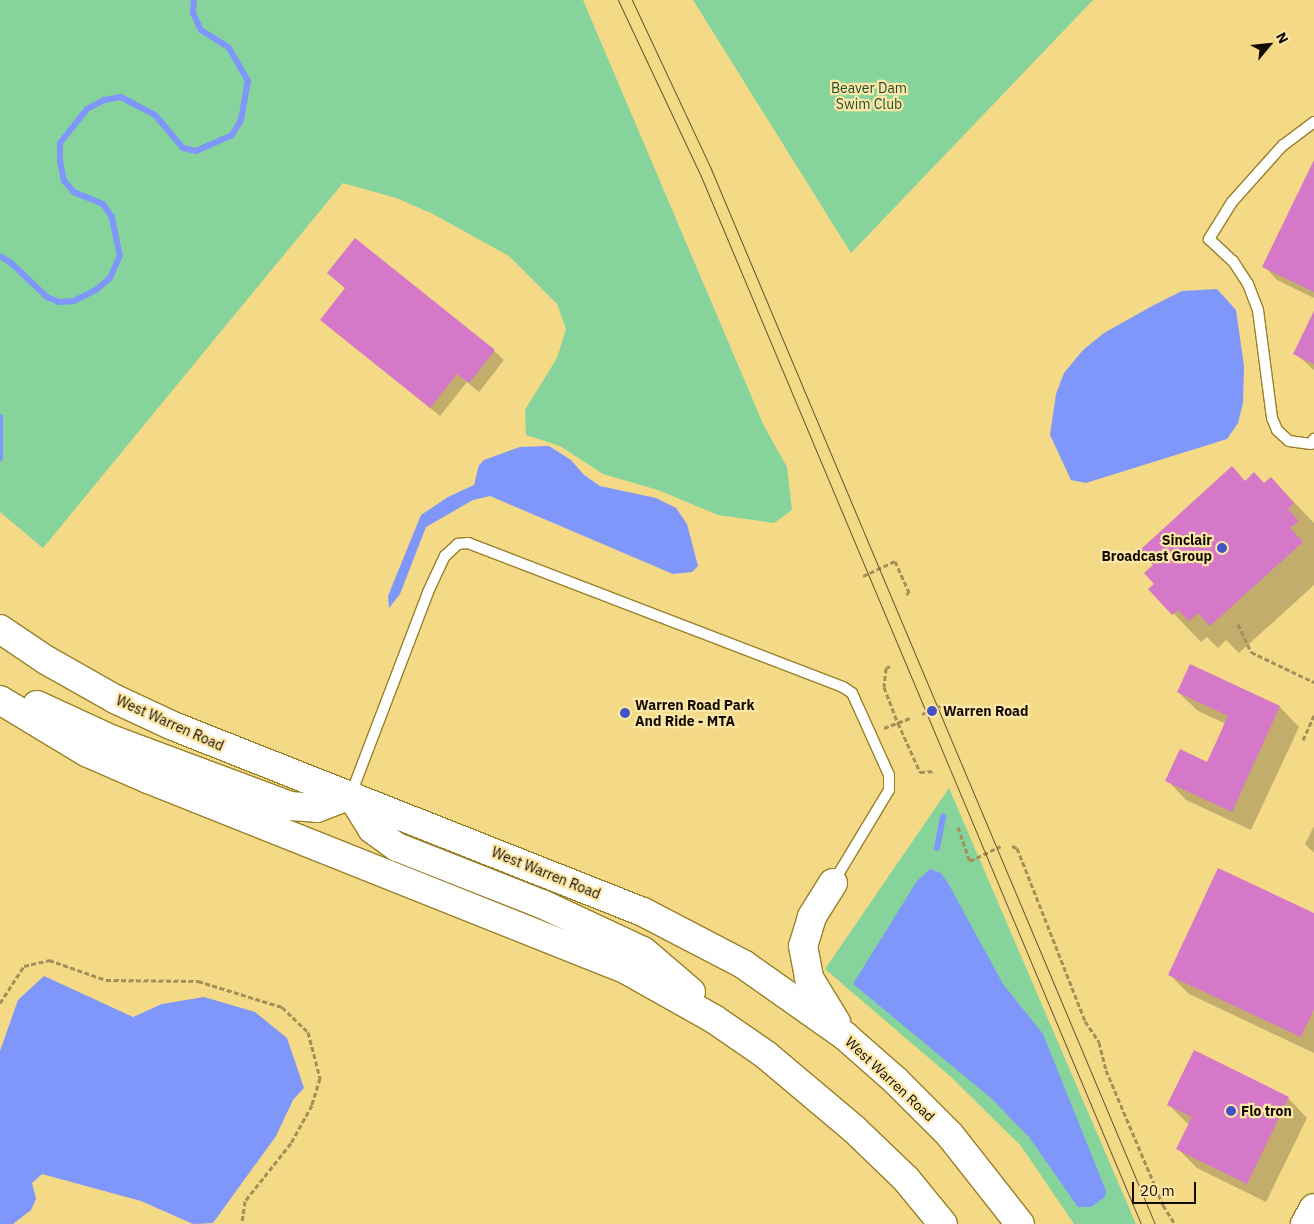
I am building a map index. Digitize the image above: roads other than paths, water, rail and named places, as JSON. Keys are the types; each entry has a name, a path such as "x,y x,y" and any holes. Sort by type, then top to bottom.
{"main road":[{"name":"West Warren Road","path":"0,629 46,660 115,699 173,726 350,795 676,927 743,964 845,1036 895,1080 950,1136 1020,1224"},
{"path":"0,689 111,739 290,806 317,808 350,795 372,829 397,847 542,904 643,952 854,1129 906,1179 943,1224"},
{"path":"0,700 88,753 148,779 625,969 714,1019 766,1055"},
{"path":"832,884 812,917 803,946 809,978 845,1036"},
{"path":"1305,1224 1314,1208"}],"lane":[{"path":"1313,443 1289,441 1277,430 1272,418 1258,310 1248,284 1233,261 1209,239 1232,202 1283,145 1314,122"},
{"path":"350,795 428,592 445,556 458,544 468,543 843,687 852,693 889,775 889,790 832,884"}],"water":[{"path":"1217,289 1236,310 1244,366 1243,403 1238,423 1227,439 1086,483 1071,480 1050,435 1056,394 1064,373 1083,350 1104,333 1154,305 1182,291"},
{"path":"549,446 571,460 584,475 600,486 656,498 676,508 687,524 698,566 692,572 673,574 490,496 473,500 426,527 400,594 389,608 388,596 421,515 448,497 474,485 479,465 484,460 520,447"},
{"path":"930,869 941,873 948,883 1003,984 1043,1034 1106,1191 1105,1197 1091,1207 1078,1207 1029,1137 991,1098 853,984 917,881"},
{"path":"44,976 133,1017 162,1004 204,997 255,1012 287,1038 304,1088 293,1100 276,1136 213,1223 193,1224 141,1201 42,1174 32,1183 36,1199 31,1210 13,1224 0,1224 0,1051 18,1000"}],"waterway":[{"path":"0,256 11,263 47,297 59,302 74,301 96,290 110,278 120,256 112,217 103,204 74,192 64,181 60,161 60,143 87,109 104,100 121,97 155,115 183,148 196,151 232,135 241,120 248,81 228,47 201,30 193,13 194,0"},
{"path":"0,417 0,458"},
{"path":"937,848 943,817"}],"tram line":[{"path":"618,0 700,174 1141,1224"},
{"path":"632,0 711,169 1155,1224"}],"place":[{"name":"Sinclair Broadcast Group","path":"1222,548"},
{"name":"Warren Road","path":"932,711"},
{"name":"Warren Road Park And Ride - MTA","path":"625,713"},
{"name":"Flo tron","path":"1231,1111"}],"park label":[{"name":"Beaver Dam Swim Club","path":"869,96"}]}
